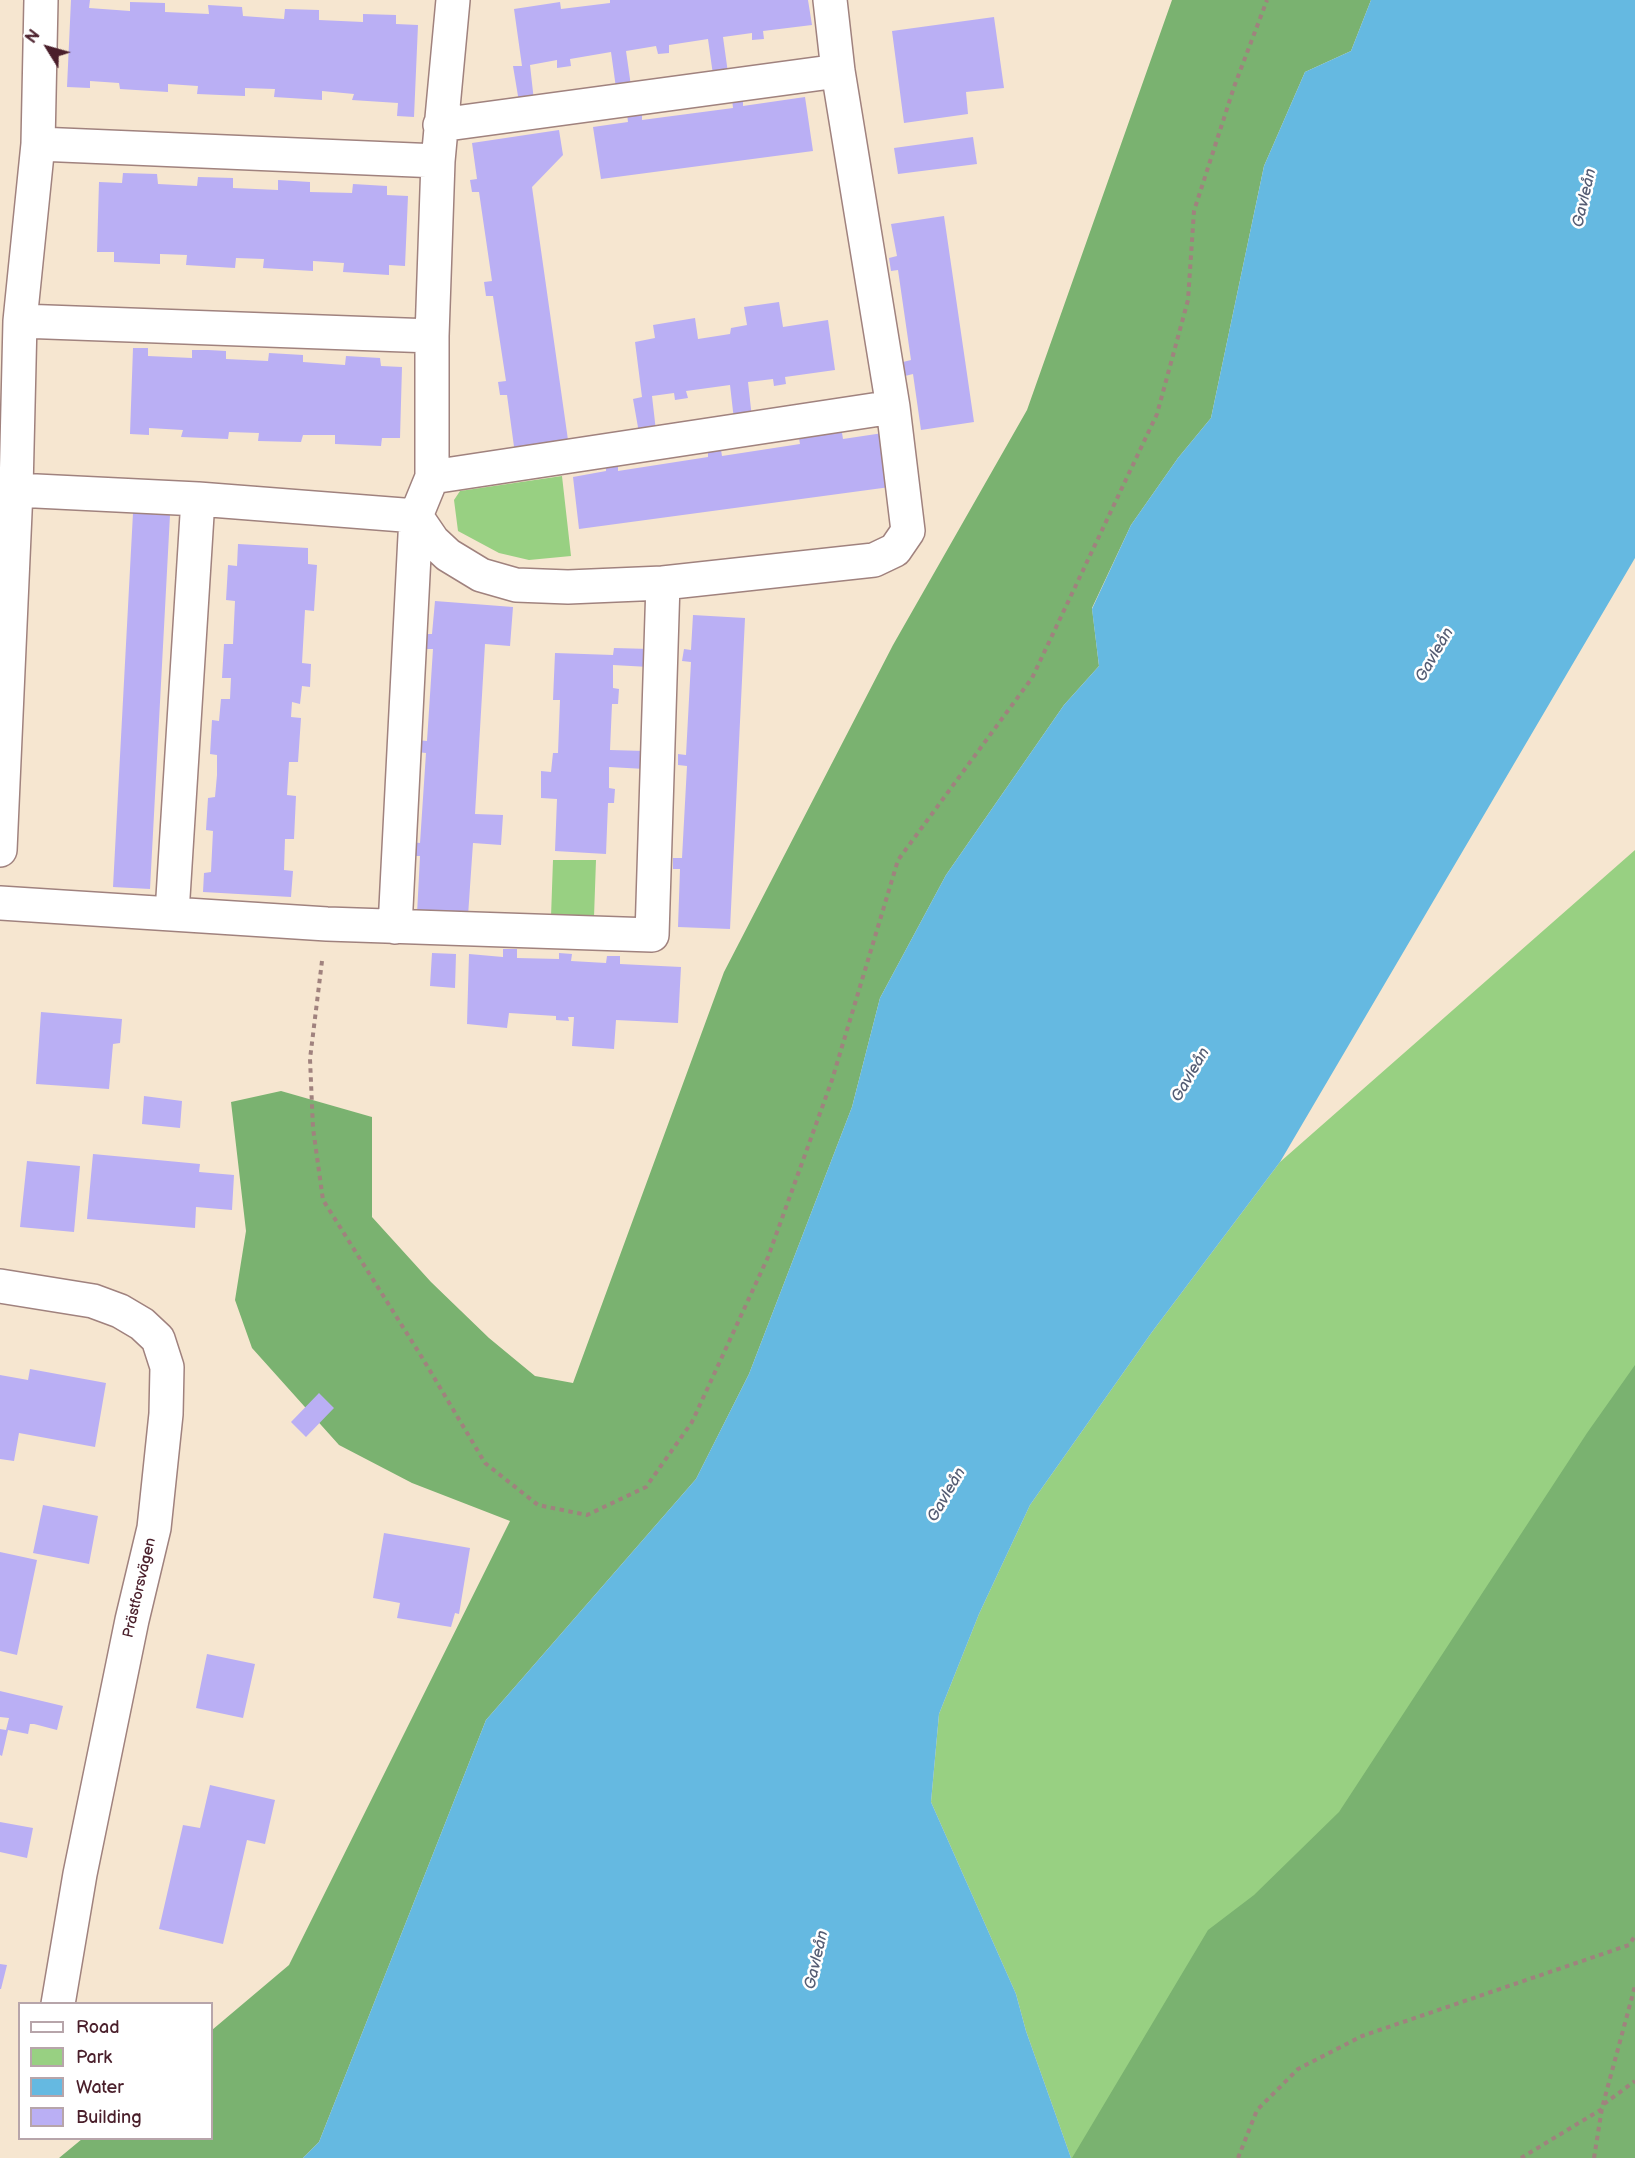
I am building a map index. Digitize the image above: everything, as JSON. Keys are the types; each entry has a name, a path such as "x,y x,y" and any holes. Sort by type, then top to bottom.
{"street":[{"path":"0,850 16,490 20,321 38,144 41,0"},
{"path":"395,927 416,516 432,477 432,336 438,161 453,0"},
{"path":"416,516 433,541 448,555 481,574 516,585 568,587 663,583 874,560 896,550 908,531 892,407 838,70 830,0"},
{"path":"440,125 838,70"},
{"path":"38,144 438,161"},
{"path":"20,321 432,336"},
{"path":"432,477 892,407"},
{"path":"16,490 198,498 416,516"},
{"path":"172,913 198,498"},
{"path":"0,903 327,924 652,935 663,583"},
{"name":"Prästforsvägen","path":"0,1286 93,1301 120,1311 142,1324 158,1339 167,1367 166,1414 154,1528 132,1620 82,1862 58,2002"}],"path":[{"path":"327,924 310,1059 313,1128 323,1200 486,1464 538,1505 587,1515 646,1488 692,1422 768,1257 832,1080 898,860 1032,678 1156,414 1188,300 1194,211 1234,87 1267,0"},
{"path":"1238,2158 1257,2110 1298,2069 1362,2036 1629,1945 1635,1936"},
{"path":"1594,2158 1602,2107 1635,1986"},
{"path":"1521,2158 1602,2107 1635,2081"},
{"path":"1534,2158 1536,2149"}],"green space":[{"path":"1172,0 1371,0 1351,51 1305,72 1264,166 1211,418 1178,458 1131,525 1092,608 1099,666 1064,705 946,875 880,998 852,1107 749,1374 696,1479 486,1720 319,2142 303,2158 59,2158 81,2140 213,2140 213,2029 289,1965 510,1521 412,1483 339,1445 252,1348 235,1300 246,1231 231,1102 281,1091 372,1117 372,1217 431,1282 489,1338 535,1376 573,1383 724,972 893,645 1027,410"},
{"path":"562,476 571,556 529,560 499,553 458,531 454,500 460,491"},
{"path":"1635,850 1635,1687 1071,2158 1026,2031 1016,1994 931,1802 939,1714 979,1614 1030,1505 1152,1332 1280,1162"},
{"path":"553,860 596,860 594,917 551,917"},
{"path":"1635,1365 1635,2158 1072,2158 1208,1930 1254,1895 1339,1812 1587,1433"}],"water":[{"name":"Gavleån","path":"1371,0 1635,0 1635,558 1280,1162 1152,1332 1030,1505 979,1614 939,1714 931,1802 1016,1994 1026,2031 1071,2158 303,2158 319,2142 486,1720 696,1479 749,1374 852,1107 880,998 946,875 1064,705 1099,666 1092,609 1131,525 1178,458 1211,418 1264,166 1305,72 1351,51"}],"building":[{"path":"71,0 90,0 89,8 130,11 130,2 165,3 165,12 209,14 208,5 242,7 243,16 284,19 285,9 319,10 319,20 363,22 363,14 396,15 396,24 418,25 414,117 397,116 398,103 352,100 354,94 322,91 322,100 274,97 275,89 245,88 245,96 197,94 198,86 168,84 168,92 120,89 119,83 90,81 90,88 67,87"},
{"path":"610,0 808,0 812,25 763,31 764,39 752,40 752,33 723,37 728,73 713,75 708,39 669,45 669,53 658,54 656,46 626,51 631,86 616,88 611,52 570,59 571,66 557,68 557,60 530,65 534,101 519,102 513,66 522,66 514,9 560,2 561,9 610,3"},
{"path":"994,17 1004,88 966,92 968,114 904,123 892,31"},
{"path":"805,97 813,151 601,179 593,127 628,122 627,114 642,112 642,120 733,108 732,99 743,98 743,106"},
{"path":"559,130 563,155 532,187 569,447 515,454 507,395 500,395 498,382 506,381 493,296 486,296 484,282 492,281 479,192 472,192 470,180 477,179 472,143"},
{"path":"973,137 977,164 898,174 894,148"},
{"path":"123,173 157,174 158,184 197,186 198,177 233,178 233,188 278,190 278,180 310,182 310,192 352,193 353,184 387,186 387,195 408,196 405,266 389,265 389,275 343,272 344,263 313,261 313,271 263,268 264,259 236,258 235,268 186,265 187,255 160,254 160,264 114,262 114,252 97,252 99,182 122,183"},
{"path":"944,216 974,422 921,430 913,374 905,376 903,362 911,360 898,270 891,271 889,258 897,256 891,224"},
{"path":"779,302 783,327 828,320 835,370 785,377 786,384 774,386 773,379 748,382 752,418 734,420 730,385 686,391 688,398 675,400 674,393 652,396 656,431 639,433 633,399 642,397 635,342 655,338 653,325 695,318 698,339 730,334 731,328 747,325 744,307"},
{"path":"133,348 148,348 148,356 192,358 192,350 208,350 226,351 226,359 268,361 269,353 303,355 303,362 345,365 346,356 380,358 381,366 402,367 400,438 382,438 381,446 335,444 335,435 303,435 301,442 258,441 259,433 229,432 228,439 181,437 183,430 149,428 149,435 130,434"},
{"path":"841,427 843,439 883,433 890,487 579,529 573,477 606,471 606,466 618,464 618,471 708,457 708,452 721,450 722,456 800,444 798,432"},
{"path":"133,513 170,515 150,889 113,887"},
{"path":"238,544 308,548 308,564 317,565 314,611 305,610 302,663 311,664 310,687 302,686 300,704 292,702 291,717 301,718 298,762 289,762 287,795 296,796 294,839 285,839 284,870 293,871 291,897 203,892 204,873 211,872 213,831 206,830 208,798 215,797 217,775 217,755 210,754 212,720 219,721 221,699 230,699 231,678 222,678 224,644 233,644 235,601 226,600 228,565 237,566"},
{"path":"435,601 513,607 510,646 485,644 475,814 503,815 501,845 473,843 468,916 417,914 420,856 410,856 412,842 420,843 426,753 417,752 417,740 427,741 433,649 423,649 424,634 432,634"},
{"path":"693,615 745,618 730,929 678,927 680,869 673,869 673,858 682,858 687,766 678,765 678,754 686,755 691,662 682,661 684,649 691,650"},
{"path":"614,648 650,649 649,667 613,665 613,688 619,689 618,704 612,704 610,750 645,751 645,769 609,767 609,788 615,789 614,803 608,803 606,854 555,851 557,799 541,798 541,771 551,772 553,753 558,753 560,700 553,700 555,653 613,655"},
{"path":"503,949 517,949 517,958 559,959 559,953 572,954 571,961 606,963 607,956 620,956 620,964 681,967 678,1023 616,1020 614,1049 572,1046 574,1017 568,1017 569,1021 556,1020 556,1016 509,1013 507,1028 467,1024 469,954 503,957"},
{"path":"432,953 456,954 455,988 430,986"},
{"path":"41,1012 122,1019 120,1043 113,1044 109,1089 36,1084"},
{"path":"144,1096 182,1101 180,1128 142,1124"},
{"path":"93,1154 200,1164 199,1172 234,1175 232,1210 196,1207 195,1228 87,1219"},
{"path":"27,1161 80,1166 74,1232 20,1227"},
{"path":"30,1369 106,1383 95,1447 19,1433 14,1461 0,1459 0,1375 28,1380"},
{"path":"319,1393 334,1408 306,1437 291,1422"},
{"path":"43,1505 98,1516 89,1564 33,1553"},
{"path":"384,1533 470,1548 459,1614 455,1613 451,1627 397,1618 400,1603 373,1598"},
{"path":"0,1552 37,1560 17,1655 0,1651"},
{"path":"207,1654 255,1664 243,1718 196,1708"},
{"path":"0,1691 63,1706 57,1730 30,1724 28,1734 8,1730 2,1756 0,1755 0,1729 6,1730 9,1718 0,1717"},
{"path":"210,1785 275,1800 265,1844 247,1840 223,1944 159,1929 183,1825 200,1828"},
{"path":"0,1822 33,1828 27,1858 0,1852"},
{"path":"0,1964 7,1965 1,1989 0,1989"}]}
